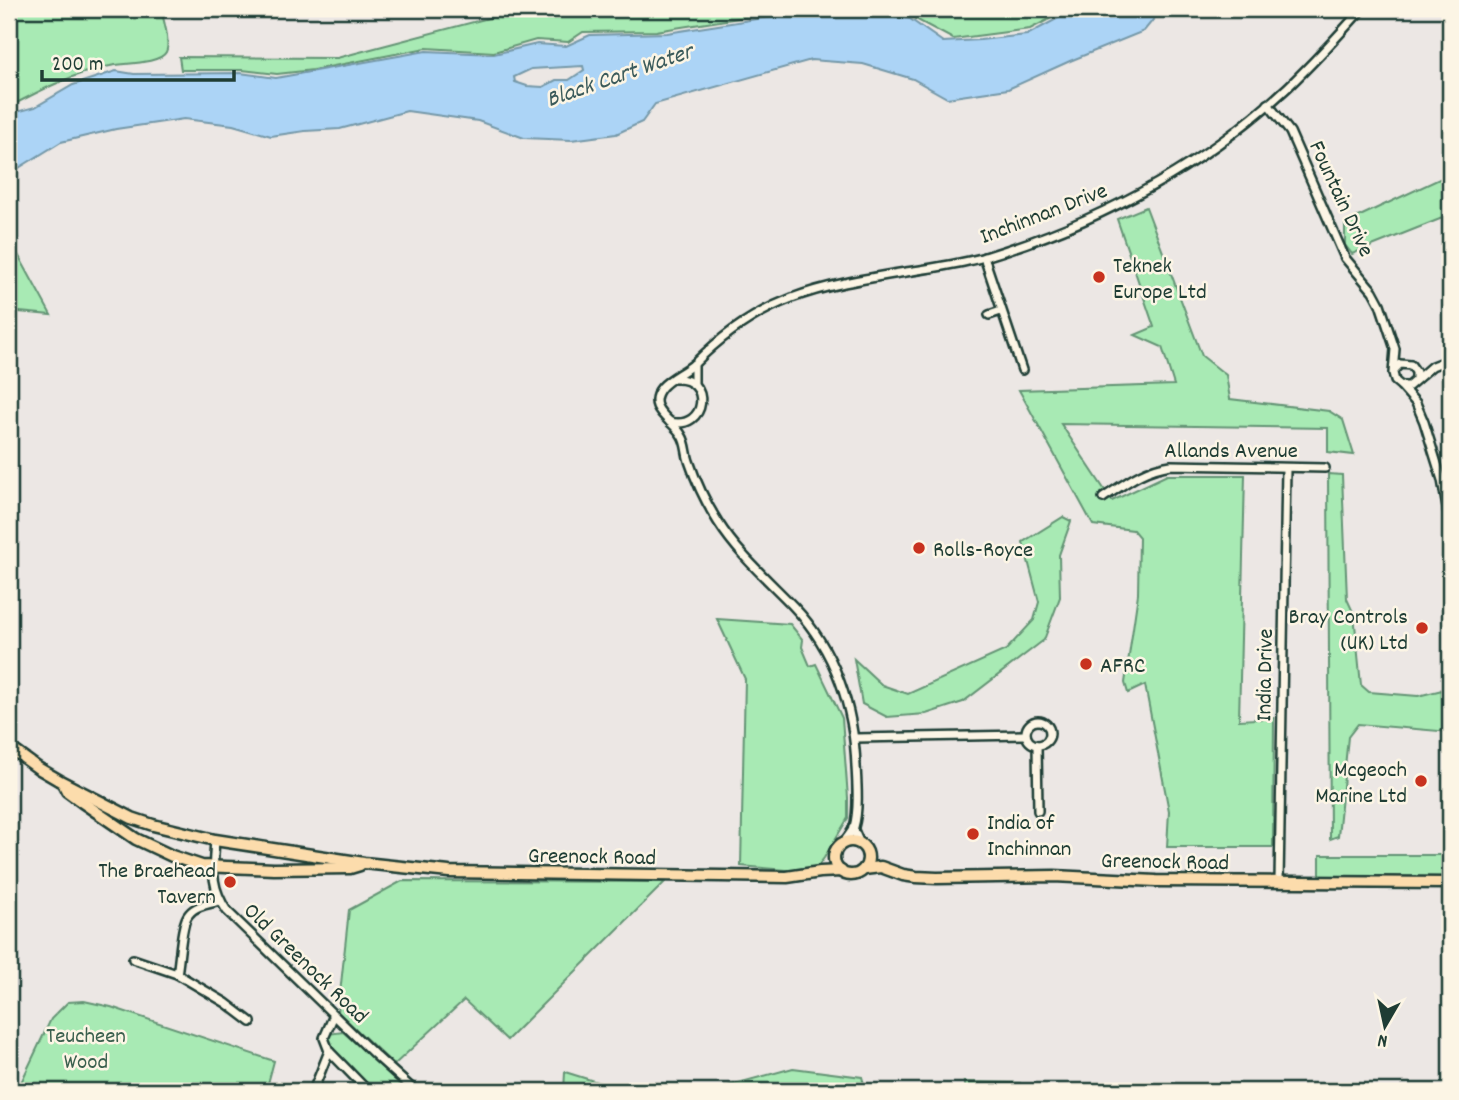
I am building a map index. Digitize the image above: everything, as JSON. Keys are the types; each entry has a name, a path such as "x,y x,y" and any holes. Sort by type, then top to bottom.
{"main road":[{"name":"Greenock Road","path":"9,747 62,782 132,818 215,840 270,849 449,872 779,877 841,872"},
{"name":"Greenock Road","path":"62,782 67,791 82,803 136,839 172,856 202,866 350,868 364,863"},
{"path":"820,872 834,858 838,848 851,841 860,844 868,859 864,869 853,875 841,872 834,858"},
{"path":"270,849 271,869"},
{"name":"Greenock Road","path":"867,853 881,866 916,877 1054,876 1156,881 1450,883"},
{"name":"Greenock Road","path":"864,869 881,866"}],"street":[{"name":"Inchinnan Drive","path":"672,380 732,329 762,311 799,295 846,282 984,257 1074,225 1144,191 1213,147 1268,104 1310,65 1362,9"},
{"name":"Fountain Drive","path":"1268,104 1290,132 1345,258 1373,291 1380,304 1395,349 1395,369"},
{"path":"984,257 1022,370"},
{"path":"989,315 1001,311"},
{"name":"Fountain Drive","path":"1395,349 1409,364"},
{"path":"1401,386 1409,386 1432,366 1450,359"},
{"path":"694,364 694,384"},
{"path":"1416,402 1397,384 1393,377 1395,369 1400,364 1432,366"},
{"path":"1409,364 1416,372 1416,402 1446,479 1450,524"},
{"path":"685,441 691,420 700,408 700,394 694,384 687,380 665,383 657,396 659,411 663,417 677,423 691,420"},
{"path":"670,421 685,441 688,459 702,494 718,523 740,551 798,611 823,646 842,687 855,738 857,794 853,828 843,844"},
{"name":"Allands Avenue","path":"1103,498 1139,474 1155,467 1325,468"},
{"name":"India Drive","path":"1279,882 1286,468"},
{"path":"1041,721 1049,729 1049,737 1044,743 1037,745 1030,742 1026,734 1027,727 1033,722 1041,721"},
{"path":"855,738 1026,734"},
{"path":"1037,745 1038,811"},
{"path":"853,828 860,844"},
{"name":"Old Greenock Road","path":"215,840 213,883 227,911 415,1091"},
{"path":"177,974 186,917 199,906 220,901"},
{"path":"133,959 177,974 226,1003 251,1022"},
{"path":"334,1015 324,1038 329,1051 368,1091"},
{"path":"313,1091 329,1051"}],"green space":[{"path":"9,9 161,9 168,43 166,52 157,59 110,66 71,77 9,107"},
{"path":"523,9 812,9 656,31 583,32 568,42 536,40 494,52 426,48 313,70 277,74 242,70 181,70 179,57 337,58"},
{"path":"872,9 1069,9 1030,29 953,39 912,17"},
{"path":"1450,174 1450,215 1352,254 1345,245 1345,223"},
{"path":"1146,207 1202,356 1226,375 1230,399 1329,411 1343,420 1354,455 1328,452 1328,428 1061,424 1112,501 1167,475 1245,475 1239,720 1274,718 1273,847 1167,847 1169,811 1145,685 1128,693 1125,683 1138,594 1139,537 1133,530 1093,525 1019,390 1174,385 1162,347 1135,335 1154,327 1117,219"},
{"path":"9,238 51,315 9,311"},
{"path":"1328,474 1342,475 1347,599 1354,614 1361,685 1369,692 1418,696 1450,688 1450,732 1358,724 1348,737 1338,836 1330,839"},
{"path":"1063,517 1071,521 1059,555 1060,597 1044,640 963,702 926,714 887,717 862,704 854,659 882,685 908,694 1006,650 1034,620 1039,602 1023,542"},
{"path":"717,619 790,624 803,640 802,647 810,666 816,664 842,718 848,818 817,867 798,871 741,866 745,679"},
{"path":"1320,855 1450,855 1450,877 1320,876"},
{"path":"402,881 665,882 507,1040 464,1000 394,1065 338,1012 349,910"},
{"name":"Teucheen Wood","path":"84,1001 111,1007 274,1061 266,1091 17,1091 51,1019 68,1002"},
{"path":"343,1032 410,1091 373,1091 333,1050 328,1034"},
{"path":"793,1068 862,1077 866,1091 709,1091"},
{"path":"565,1072 626,1091 564,1091"},
{"path":"964,1082 1020,1083 1023,1091 967,1091"}],"water":[{"name":"Black Cart Water","path":"844,9 910,19 943,42 1027,35 1075,9 1162,9 1144,31 1008,89 947,98 913,79 863,64 811,60 655,104 642,122 616,134 571,140 524,138 478,121 407,111 340,129 271,136 233,125 184,119 116,129 61,142 9,174 9,114 35,107 73,85 116,71 134,74 240,73 276,78 426,51 494,54 537,44 566,46 590,35 667,33 782,15","holes":["583,66 584,70 569,80 556,80 543,87 515,82 514,77 531,69"]}],"place":[{"name":"Teknek Europe Ltd","path":"1099,277"},
{"name":"Rolls-Royce","path":"919,548"},
{"name":"Bray Controls (UK) Ltd","path":"1422,628"},
{"name":"AFRC","path":"1086,664"},
{"name":"Mcgeoch Marine Ltd","path":"1421,781"},
{"name":"India of Inchinnan","path":"973,834"},
{"name":"The Braehead Tavern","path":"230,882"}]}
